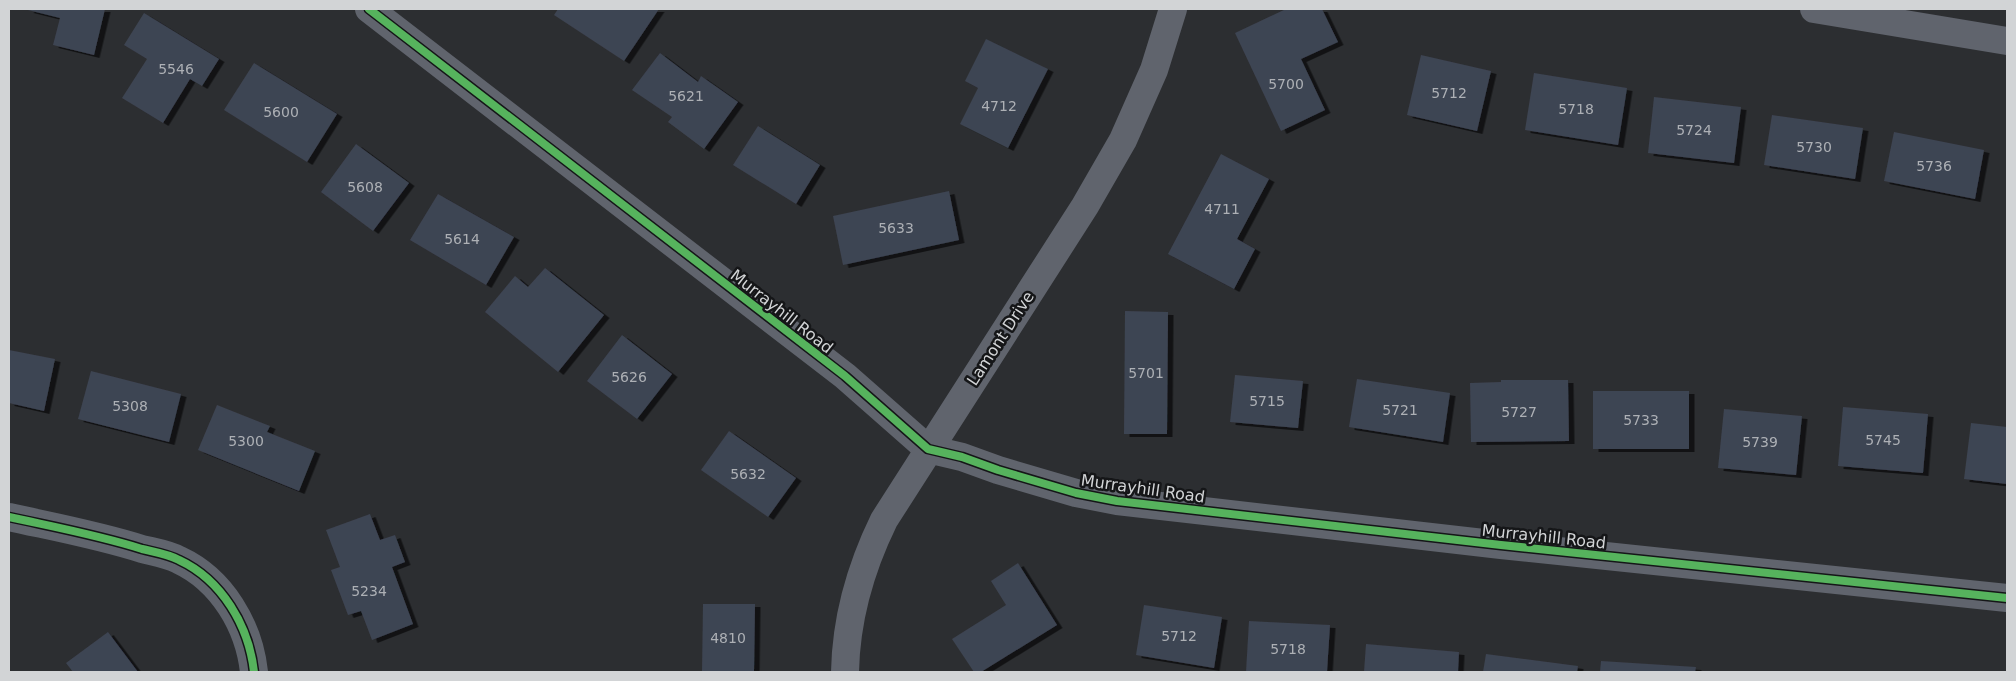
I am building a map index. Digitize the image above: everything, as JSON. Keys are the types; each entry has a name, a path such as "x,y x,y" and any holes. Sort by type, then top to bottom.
{"street":[{"name":"Murrayhill Road","path":"369,9 844,376 928,449 962,457 998,470 1076,493 1117,501 1501,545 2007,598"},
{"name":"Lamont Drive","path":"845,672 854,600 872,545 884,520 1085,206 1123,140 1154,70 1173,9"},
{"path":"1814,9 2007,41"},
{"path":"9,517 108,538 179,560 210,581 233,608 241,624 254,672"}],"building":[{"path":"29,9 105,9 94,55 53,45 60,18"},
{"path":"558,9 659,9 624,61 554,15"},
{"path":"1286,9 1322,9 1338,42 1301,59 1325,110 1281,131 1235,33"},
{"path":"144,13 219,59 202,86 190,79 163,123 122,98 147,59 124,45"},
{"path":"986,39 1048,69 1008,148 960,124 978,88 965,81"},
{"path":"660,53 698,82 701,76 738,102 704,149 668,122 672,117 632,90"},
{"path":"1421,55 1491,71 1477,131 1407,115"},
{"path":"254,63 337,114 307,162 224,110"},
{"path":"1534,73 1627,88 1618,145 1525,130"},
{"path":"1654,97 1741,107 1734,163 1648,153"},
{"path":"1772,115 1863,128 1855,179 1764,165"},
{"path":"758,126 820,165 796,204 733,165"},
{"path":"1894,132 1984,150 1975,199 1884,181"},
{"path":"356,144 409,183 373,231 321,192"},
{"path":"1221,154 1269,179 1237,239 1255,249 1234,289 1168,254"},
{"path":"949,191 959,240 843,265 833,216"},
{"path":"438,194 514,237 486,285 410,240"},
{"path":"545,268 604,315 558,372 485,312 515,276 528,287"},
{"path":"1125,311 1168,312 1167,434 1124,434"},
{"path":"622,335 672,374 637,419 587,381"},
{"path":"9,350 55,359 44,411 9,403"},
{"path":"91,371 181,394 169,442 78,419"},
{"path":"1235,375 1303,381 1298,428 1230,422"},
{"path":"1357,379 1450,393 1443,442 1349,427"},
{"path":"1501,380 1568,380 1569,441 1471,442 1470,383 1501,382"},
{"path":"1593,391 1689,391 1689,449 1593,449"},
{"path":"217,405 270,426 267,432 315,451 299,491 198,450"},
{"path":"1843,407 1928,414 1923,473 1838,466"},
{"path":"1724,409 1802,416 1796,475 1718,468"},
{"path":"1971,423 2007,427 2007,484 1964,479"},
{"path":"729,431 796,478 768,517 701,470"},
{"path":"370,514 380,540 395,535 405,562 392,567 413,624 372,640 361,611 348,615 331,570 340,567 326,530"},
{"path":"1018,563 1057,625 981,672 974,672 952,639 1006,605 991,581"},
{"path":"703,604 755,604 754,672 702,672"},
{"path":"1144,605 1222,617 1214,668 1136,655"},
{"path":"1249,621 1330,625 1327,672 1246,672"},
{"path":"108,632 138,672 73,672 66,663"},
{"path":"1366,644 1459,652 1458,672 1364,672"},
{"path":"1486,654 1578,666 1577,672 1483,672"},
{"path":"1601,661 1696,667 1695,672 1600,672"}],"cycle path":[{"path":"369,9 845,376 928,449 962,457 998,470 1076,493 1117,501 1501,545 2007,598"},
{"path":"9,517 92,535 166,555 194,569 208,579 231,606 246,638 254,672"}]}
